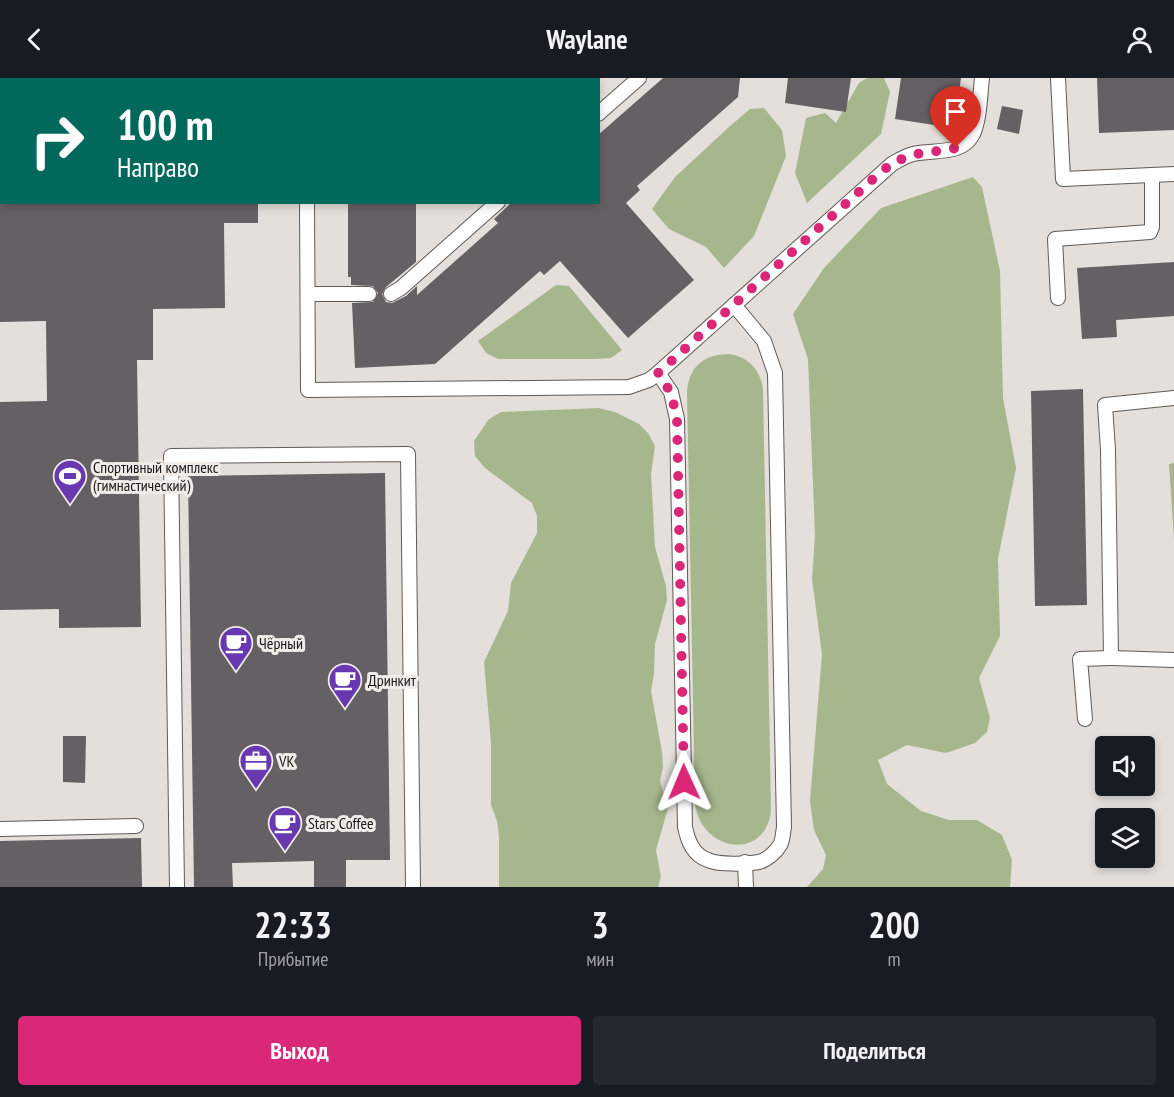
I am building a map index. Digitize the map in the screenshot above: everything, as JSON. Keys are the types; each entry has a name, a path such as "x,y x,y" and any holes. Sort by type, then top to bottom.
{"lane":[{"path":"600,112 639,78"},
{"path":"307,204 308,390 618,388 639,385 658,373 892,164 914,153 944,151 965,144 976,124 982,78"},
{"path":"1058,78 1063,179 1174,174"},
{"path":"1058,298 1054,239 1150,232 1152,227 1152,175"},
{"path":"391,294 401,288 496,204"},
{"path":"308,294 369,294"},
{"path":"658,373 671,393 677,419 685,827 688,840 695,851 707,860 722,863 760,862 772,855 781,844 784,826 776,387 775,373 764,341 734,305"},
{"path":"1111,658 1108,450 1105,405 1174,398"},
{"path":"177,887 171,456 408,454 413,887"},
{"path":"1085,719 1080,659 1174,660"},
{"path":"0,829 136,826"},
{"path":"745,862 746,887"}],"green space":[{"path":"867,78 884,78 890,92 881,134 807,203 795,173 806,118 825,113 836,123 859,83"},
{"path":"764,108 782,130 786,156 754,236 724,268 706,247 669,229 652,209 675,177 729,127 750,109"},
{"path":"973,177 982,187 1000,271 1003,398 1016,468 998,559 1000,636 979,678 990,718 987,732 975,743 946,753 907,745 878,760 887,784 921,811 949,820 977,820 1002,835 1012,860 1010,887 807,887 823,869 826,855 814,830 810,801 822,654 812,579 815,535 808,359 793,314 824,268 881,208"},
{"path":"556,285 569,286 622,350 611,358 596,359 498,359 486,353 478,341"},
{"path":"729,354 748,361 756,370 763,389 771,810 767,827 758,838 746,844 733,844 720,840 708,832 699,820 695,803 687,391 691,375 700,363 713,356"},
{"path":"599,408 615,412 639,424 648,433 655,446 651,474 655,547 666,586 667,600 655,644 651,691 662,752 663,767 660,781 668,808 656,850 661,877 658,887 499,887 499,836 497,821 491,805 491,743 484,662 508,611 511,583 537,533 537,516 532,503 485,468 475,456 474,441 489,419 501,412"},
{"path":"1174,463 1174,539 1169,464"}],"building":[{"path":"663,78 740,78 738,97 637,186 640,190 626,203 694,280 628,338 560,261 544,275 540,271 435,364 355,368 352,303 373,302 378,293 373,286 351,285 351,277 348,277 348,204 416,204 416,262 386,287 382,294 386,302 392,303 406,296 417,286 417,295 498,223 494,219 510,204 600,204 600,133"},
{"path":"788,78 851,78 846,112 785,103"},
{"path":"901,78 961,78 954,128 895,119"},
{"path":"1097,78 1174,78 1174,130 1099,133"},
{"path":"1002,106 1023,110 1019,134 997,129"},
{"path":"0,204 258,204 258,223 224,223 225,308 153,309 153,360 137,360 141,627 59,628 59,609 0,610 0,402 47,401 46,321 0,322"},
{"path":"1174,262 1174,316 1116,320 1117,337 1082,339 1077,268"},
{"path":"1083,389 1087,605 1035,606 1031,391"},
{"path":"385,473 390,860 346,860 346,887 314,887 314,861 232,863 233,887 194,887 188,476"},
{"path":"63,736 86,736 85,783 63,782"},
{"path":"141,838 142,887 0,887 0,841"}],"place":[{"name":"Спортивный комплекс (гимнастический)","path":"70,505"},
{"name":"Чёрный","path":"236,672"},
{"name":"Дринкит","path":"345,709"},
{"name":"VK","path":"256,790"},
{"name":"Stars Coffee","path":"285,852"}],"route":[{"path":"684,782 677,419 671,393 658,373 882,171 903,157 914,153 956,148"}]}
